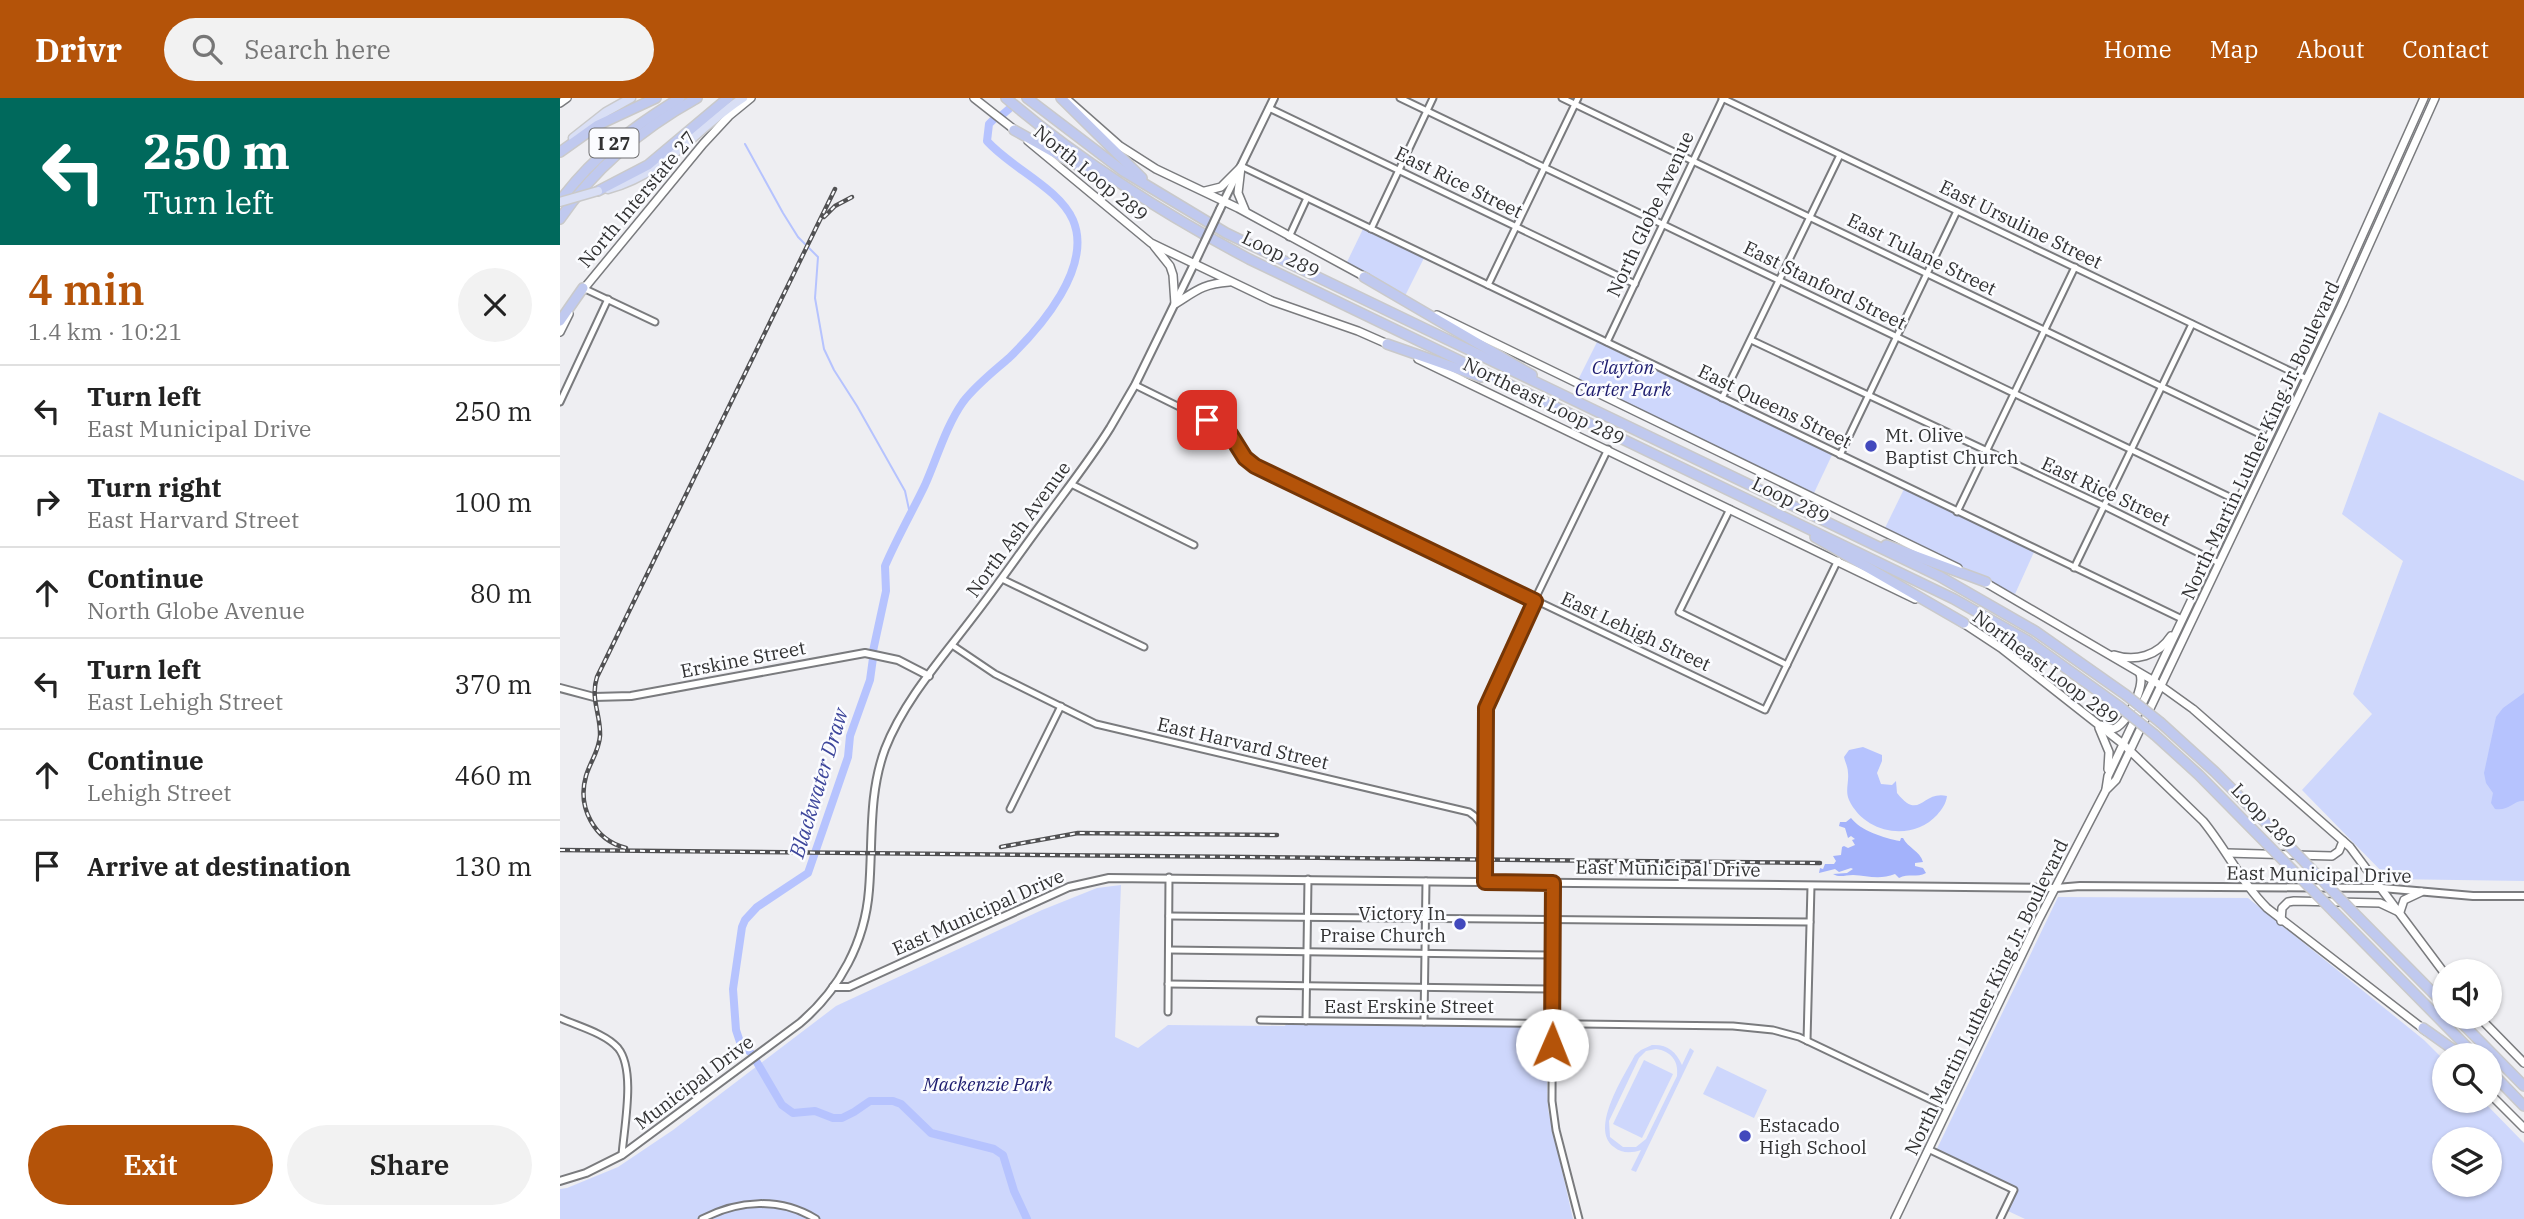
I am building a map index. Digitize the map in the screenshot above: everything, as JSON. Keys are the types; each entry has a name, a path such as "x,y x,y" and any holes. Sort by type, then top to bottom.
{"highway":[{"path":"560,151 598,125 656,98"},
{"name":"I 27","path":"560,202 593,162 613,144 650,116 680,98"},
{"name":"I 27","path":"560,219 598,172 631,141 697,98"},
{"path":"598,191 635,174 656,160 729,98"},
{"name":"Loop 289","path":"1006,98 1086,162 1167,214 1249,259 1971,608 2037,648 2120,707 2199,775 2463,1043"},
{"name":"Loop 289","path":"1027,98 1116,166 1192,214 1289,264 1975,595 2042,635 2126,695 2216,772 2432,992"},
{"path":"1061,98 1139,176 1192,214"},
{"path":"1014,130 1140,202 1167,214"},
{"path":"1364,277 1614,419"},
{"path":"560,321 583,288"},
{"path":"1387,344 1458,367 1577,421 1626,440"},
{"path":"1763,492 1920,559 1986,582"},
{"path":"1762,506 1964,623"},
{"path":"2423,1028 2444,1043"},
{"path":"2468,1029 2524,1086"},
{"path":"2502,1083 2524,1105"},
{"path":"2502,1091 2524,1112"}],"main road":[{"path":"560,103 567,98"},
{"path":"560,151 606,112 631,98"},
{"path":"560,202 617,186 651,172 676,155 743,98"},
{"name":"North Interstate 27","path":"560,332 583,288 703,144 729,116 751,98"},
{"name":"North Loop 289","path":"974,98 1151,243 1195,262"},
{"name":"North Loop 289","path":"1066,98 1136,157 1203,191 1222,205"},
{"name":"North Martin Luther King Jr. Boulevard","path":"2106,790 2108,776 2298,375 2424,98"},
{"name":"North Martin Luther King Jr. Boulevard","path":"1895,1219 2056,888 2106,790 2116,780 2162,687 2435,98"},
{"path":"2407,135 2416,140"},
{"path":"1203,191 1221,187 1241,166"},
{"path":"1241,166 1238,193 1247,213"},
{"name":"Northeast Loop 289","path":"1222,205 1247,213 1452,323 1986,582 2053,624 2154,681 2193,709 2343,841 2382,888 2434,959"},
{"path":"1151,243 1170,266 1175,304"},
{"name":"Northeast Loop 289","path":"1195,262 1272,301 1349,327 1387,344 1964,623 2001,648 2123,744 2203,821 2247,888 2281,921 2439,1043"},
{"path":"1175,304 1196,288 1230,281"},
{"path":"2103,651 2127,657 2151,654 2167,642 2182,619 2196,610"},
{"path":"2097,724 2113,729 2123,724 2141,687 2139,673"},
{"path":"2097,724 2109,752 2108,776"},
{"path":"2226,853 2332,856 2337,853 2343,841"},
{"path":"2281,921 2282,908 2288,902 2380,903 2400,912 2404,900 2421,892"},
{"path":"2491,1029 2524,1063"},
{"path":"2502,1106 2524,1128"}],"street":[{"name":"North Ash Avenue","path":"833,987 855,950 866,910 871,810 880,765 902,715 1103,439 1135,385 1274,98"},
{"name":"East Stanford Street","path":"1400,98 2238,500"},
{"path":"1371,229 1433,98"},
{"name":"East Tulane Street","path":"1562,98 1576,101 1693,161 2268,438"},
{"name":"East Ursuline Street","path":"1722,98 2307,379"},
{"name":"North Globe Avenue","path":"1607,342 1722,98"},
{"path":"1488,285 1576,101"},
{"name":"East Rice Street","path":"1269,108 1634,284"},
{"path":"1723,398 1840,155"},
{"name":"East Queens Street","path":"1241,166 2182,619"},
{"path":"1289,237 1307,198"},
{"path":"1840,455 1957,211"},
{"path":"1957,512 2075,268"},
{"path":"583,288 655,322"},
{"path":"560,402 608,299"},
{"path":"2074,568 2192,324"},
{"name":"East Rice Street","path":"1751,340 2104,506 2219,564"},
{"name":"East Lehigh Street","path":"1135,385 1224,429 1234,439 1245,458 1267,472 1765,710 1787,665"},
{"path":"1485,882 1486,708 1608,449"},
{"path":"1071,484 1194,545"},
{"path":"1730,509 1679,612 1787,665 1838,560"},
{"path":"1002,579 1144,647"},
{"name":"East Harvard Street","path":"952,645 995,674 1104,727 1463,809 1477,817 1485,831"},
{"name":"Erskine Street","path":"560,688 584,695 616,697 865,653 898,660 929,676"},
{"path":"1010,809 1061,706"},
{"path":"1168,1012 1170,877"},
{"name":"East Municipal Drive","path":"833,987 849,987 1069,887 1109,878 2056,888 2382,888 2524,896"},
{"path":"1306,1021 1308,879"},
{"path":"1424,1022 1426,881"},
{"path":"1553,883 1553,1114 1578,1219"},
{"path":"1807,1041 1811,886"},
{"path":"1169,916 1810,922"},
{"path":"1169,950 1552,955"},
{"path":"1168,984 1552,989"},
{"name":"Municipal Drive","path":"560,1181 586,1173 622,1155 810,1014 833,987"},
{"path":"560,1018 612,1043 619,1049 627,1064 622,1155"},
{"name":"East Erskine Street","path":"1260,1020 1748,1026 1787,1033 1807,1041 1948,1108"},
{"path":"1928,1149 2014,1190 2000,1219"},
{"path":"702,1219 723,1209 749,1203 788,1207 816,1219"}],"green space":[{"path":"1363,229 1424,258 1405,296 1347,262"},
{"name":"Clayton Carter Park","path":"1597,342 1832,455 1814,493 1578,380"},
{"path":"2379,412 2524,481 2524,881 2389,879 2302,790 2372,714 2353,694 2403,561 2342,514"},
{"path":"1904,489 2034,552 2015,594 1885,528"},
{"name":"Mackenzie Park","path":"1121,885 1115,1037 1138,1048 1168,1025 1545,1027 1548,1109 1573,1219 560,1219 560,1189 618,1167 673,1130 836,1006 1042,910 1097,888"},
{"path":"2058,897 2248,898 2432,1048 2432,1113 2495,1113 2524,1143 2524,1219 2025,1219 2008,1211 2010,1192 1934,1155"},
{"path":"1652,1045 1667,1047 1674,1052 1682,1065 1690,1048 1694,1051 1636,1172 1631,1170 1641,1150 1620,1151 1607,1139 1605,1128 1617,1089 1635,1055","holes":["1661,1050 1670,1054 1675,1061 1677,1076 1646,1139 1636,1147 1623,1147 1610,1137 1609,1121 1639,1058 1646,1051"]},
{"path":"1644,1060 1673,1074 1642,1138 1613,1124"},
{"path":"1717,1066 1767,1090 1754,1118 1703,1094"}],"shaded area":[{"path":"2524,693 2524,801 2495,809 2491,803 2493,793 2486,783 2484,773 2496,717 2503,708"},
{"path":"1863,747 1882,755 1877,773 1881,784 1892,785 1896,781 1897,793 1911,805 1939,795 1947,796 1937,815 1927,824 1902,831 1877,827 1856,812 1847,793 1848,771 1844,757 1849,750"},
{"path":"1851,818 1873,833 1900,841 1903,838 1923,862 1915,863 1915,866 1923,868 1926,873 1899,878 1895,874 1879,877 1833,874 1847,873 1853,869 1851,868 1819,873 1825,864 1834,864 1836,861 1833,856 1841,855 1842,847 1855,845 1852,840 1855,839 1851,836 1848,838 1845,828 1839,826 1840,822"}],"waterway":[{"name":"Blackwater Draw","path":"1002,115 1009,109"},
{"name":"Blackwater Draw","path":"873,651 886,591 885,566 925,485 952,421 968,396 1022,345 1049,313 1070,276 1076,257 1077,238 1073,220 1066,209 1046,188 987,141 989,124 994,119"},
{"path":"745,144 798,237 818,257 815,298 824,349 905,491 910,514"},
{"name":"Blackwater Draw","path":"873,658 870,680 850,736 848,757 808,873 757,907 742,927 733,989 736,1030 740,1042 752,1054 782,1105 793,1113 815,1111 833,1118 842,1118 870,1101 893,1101 901,1104 931,1133 994,1149 1003,1155 1014,1191 1027,1219"}],"railway":[{"path":"626,848 605,838 597,830 586,810 584,799 586,776 600,736 595,700 597,677 835,189"},
{"path":"824,217 835,206 852,197"},
{"path":"1001,847 1078,833 1277,835"},
{"path":"560,850 1820,863"}],"place":[{"name":"Mt. Olive Baptist Church","path":"1871,446"},
{"name":"Victory In Praise Church","path":"1460,924"},
{"name":"Estacado High School","path":"1745,1136"}],"route":[{"path":"1207,420 1230,434 1245,458 1255,466 1535,601 1486,708 1485,882 1553,883 1552,1045"}]}
